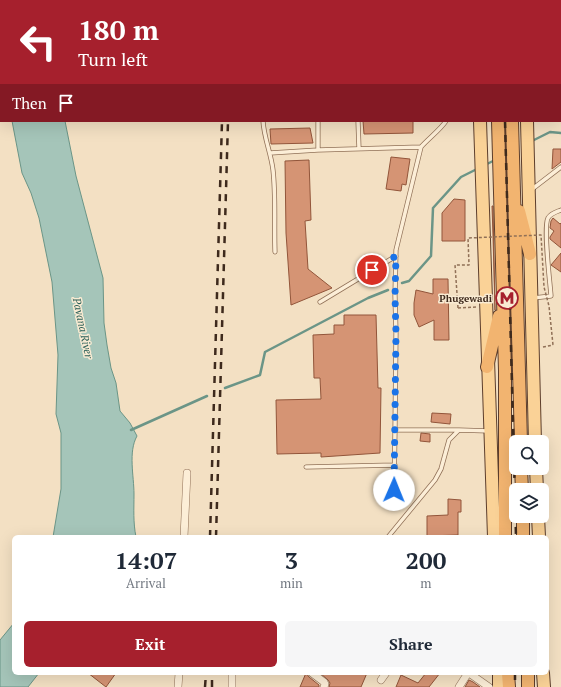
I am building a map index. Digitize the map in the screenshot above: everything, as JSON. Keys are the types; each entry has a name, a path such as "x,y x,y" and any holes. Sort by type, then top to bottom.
{"highway":[{"path":"498,122 505,371 505,535"},
{"path":"512,122 521,435"},
{"path":"514,192 530,254"},
{"path":"488,367 503,298"},
{"path":"523,523 523,535"},
{"path":"508,675 509,687"},
{"path":"528,675 528,687"}],"main road":[{"path":"480,122 494,535"},
{"path":"527,122 536,435"},
{"path":"538,523 539,535"},
{"path":"499,675 499,687"},
{"path":"544,675 544,687"}],"street":[{"path":"184,535 187,473"},
{"path":"178,687 179,675"},
{"path":"232,675 232,687"},
{"path":"315,675 324,682 324,687"},
{"path":"381,680 385,675"},
{"path":"459,687 467,675"},
{"path":"471,675 489,687"}],"lane":[{"path":"263,122 265,138 270,153 273,171 275,252"},
{"path":"318,122 318,150"},
{"path":"358,122 359,149"},
{"path":"394,490 396,250 421,147 446,122"},
{"path":"270,153 421,147"},
{"path":"529,192 561,167"},
{"path":"532,298 551,296 546,230 547,219 551,214 561,210"},
{"path":"320,302 396,256"},
{"path":"395,430 490,430"},
{"path":"390,535 435,480 441,469 449,440 459,430"},
{"path":"306,467 395,465"}],"path":[{"path":"486,306 458,308 455,265 469,265 468,238 541,235 544,287 549,306 552,345"}],"water":[{"name":"Pavana River","path":"12,122 65,122 76,176 103,278 104,323 120,411 130,423 137,436 134,442 132,457 136,535 53,535 61,489 61,433 56,414 58,355 52,282 39,218 31,193 22,173"},
{"path":"12,625 12,675 37,675 28,687 0,687 0,640"}],"building":[{"path":"363,122 413,122 413,133 364,134"},
{"path":"310,128 313,143 271,144 270,129"},
{"path":"553,149 561,149 561,162 552,169"},
{"path":"391,157 410,159 406,185 402,184 401,191 386,189"},
{"path":"309,160 311,220 305,221 308,269 332,288 291,305 286,233 285,161"},
{"path":"454,199 465,200 465,241 442,241 442,213"},
{"path":"493,206 495,310 493,236"},
{"path":"553,218 560,224 561,223 561,248 550,239 554,231 550,228"},
{"path":"561,253 561,272 551,265"},
{"path":"433,279 448,279 449,340 434,340 434,320 419,327 414,315 416,290 433,294"},
{"path":"344,315 376,315 378,388 381,388 380,453 321,457 321,453 277,454 276,400 321,399 320,378 314,378 313,335 334,334 334,325 344,325"},
{"path":"432,413 451,414 450,424 431,422"},
{"path":"421,433 430,434 430,442 420,441"},
{"path":"448,499 461,500 461,512 458,512 458,535 427,535 427,516 448,515"},
{"path":"91,675 115,675 106,687"},
{"path":"305,675 308,675 319,685 319,687 300,687"},
{"path":"322,675 366,675 361,687 329,687 330,683"},
{"path":"401,675 418,683 424,675 438,675 429,687 396,687"},
{"path":"469,680 473,682 480,687 465,687"}],"waterway":[{"path":"532,141 550,132 561,133"},
{"path":"485,165 495,160"},
{"path":"402,283 409,281 431,256 433,208 461,177 477,169"},
{"path":"225,388 260,375 265,352 368,298 388,290"},
{"path":"131,430 207,396"}],"railway":[{"path":"210,535 222,122"},
{"path":"216,535 228,122"},
{"path":"505,122 516,535"},
{"path":"205,687 206,675"},
{"path":"212,675 212,687"},
{"path":"515,675 515,687"}],"place":[{"name":"Phugewadi","path":"507,298"}],"route":[{"path":"372,270 396,256 394,490"}]}
